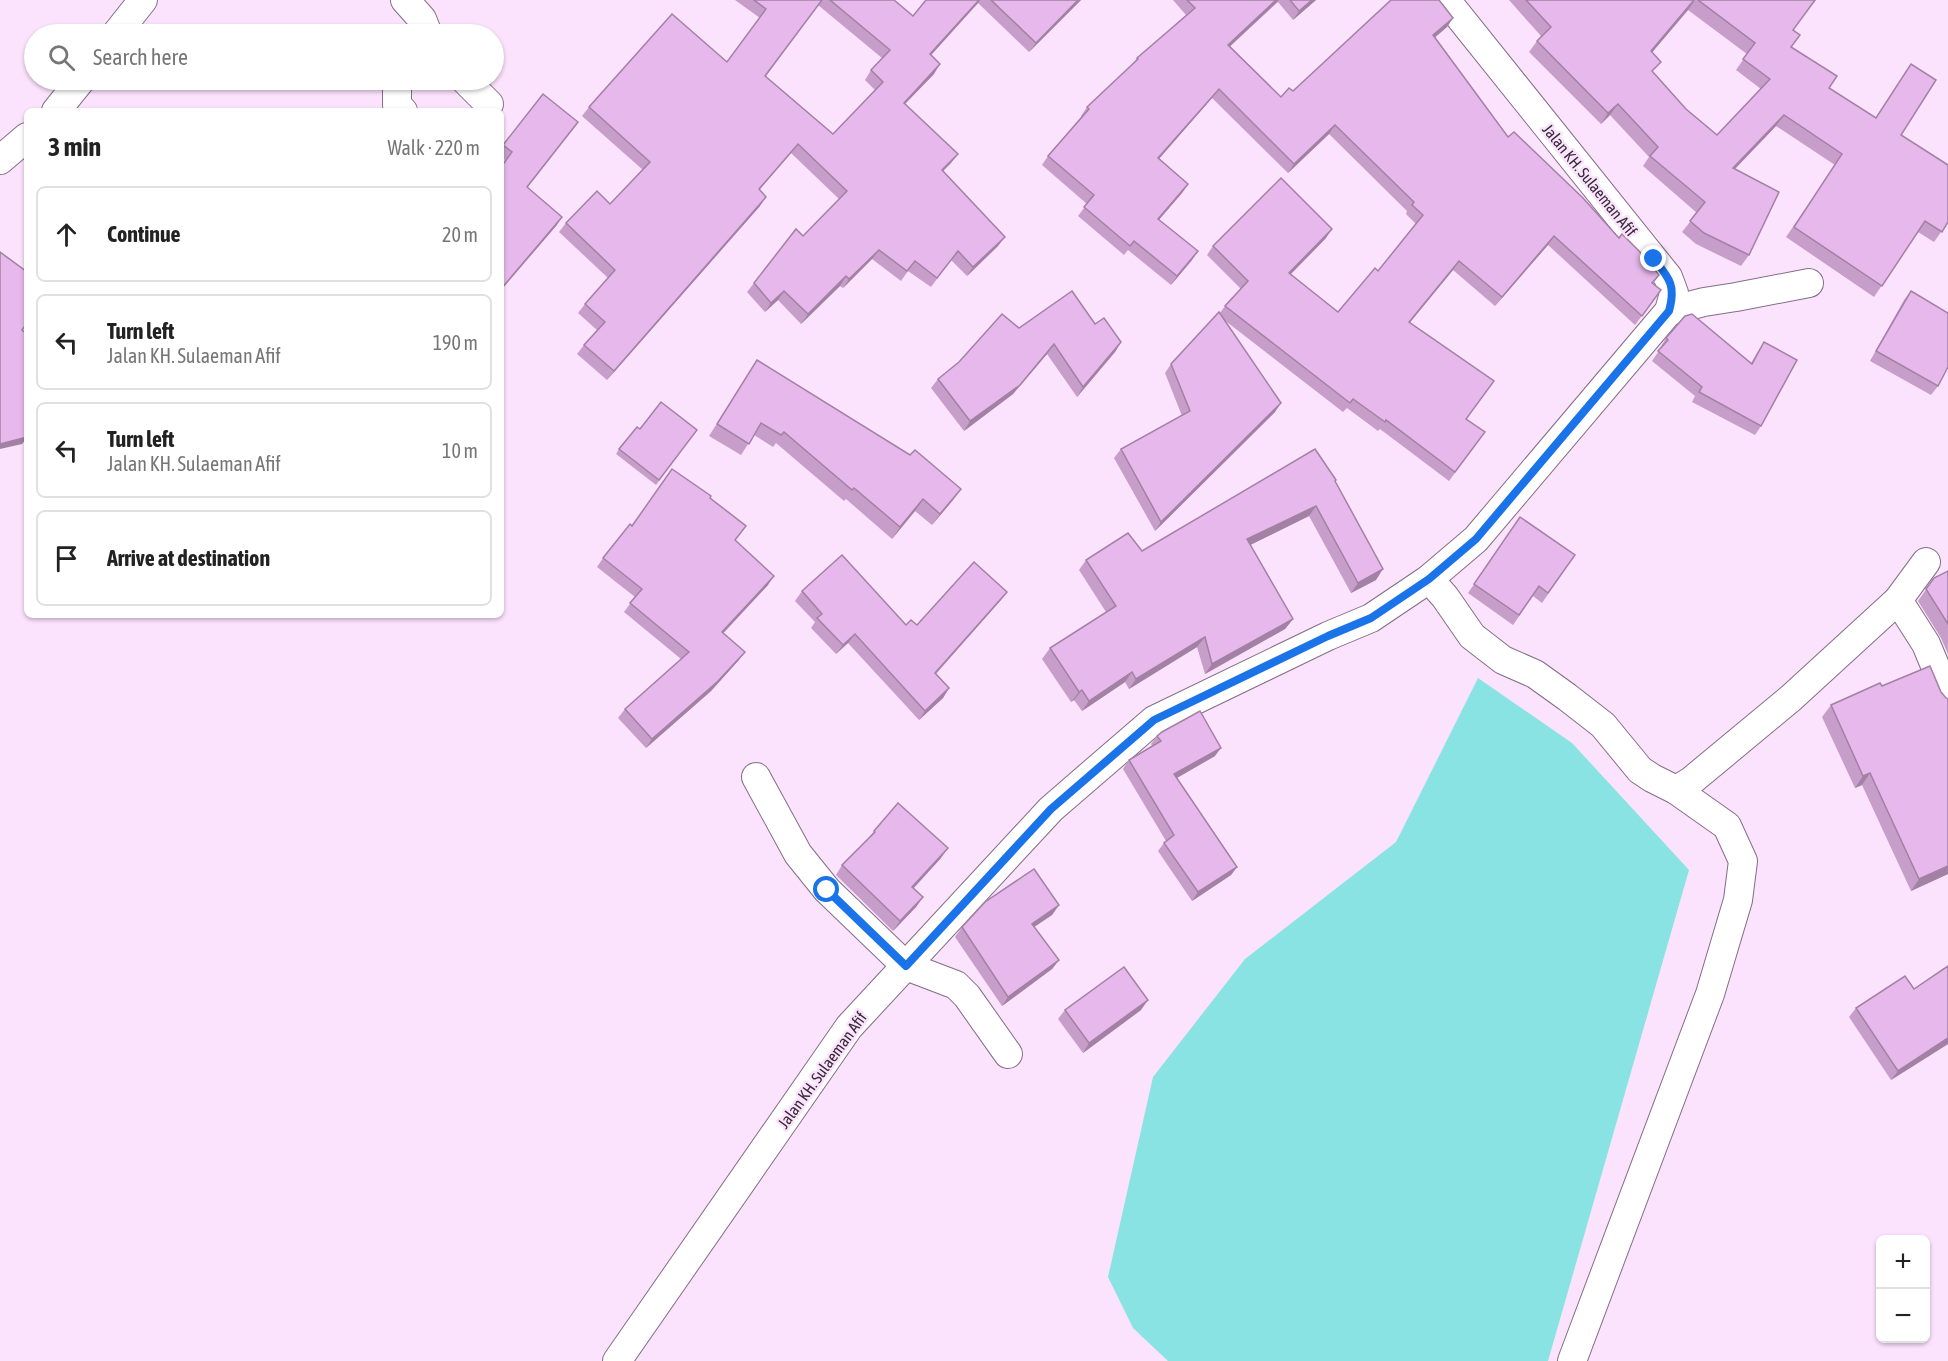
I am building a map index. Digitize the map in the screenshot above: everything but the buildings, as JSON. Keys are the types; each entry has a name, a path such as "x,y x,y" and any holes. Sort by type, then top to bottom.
{"street":[{"path":"124,24 143,0"},
{"path":"405,0 424,24"},
{"name":"Jalan KH. Sulaeman Afif","path":"617,1361 849,1027 1051,809 1154,720 1328,636 1371,618 1429,579 1476,539 1669,311 1674,293 1668,277 1446,0"},
{"path":"58,108 73,90"},
{"path":"397,90 397,105 400,108"},
{"path":"475,90 489,104"},
{"path":"0,160 24,140"},
{"path":"1669,311 1704,302 1809,283"},
{"path":"1677,790 1791,698 1898,600 1926,562"},
{"path":"1429,579 1445,597 1472,636 1503,660 1535,674 1567,697 1603,725 1640,770 1677,790 1727,826 1743,861 1738,900 1710,994 1572,1361"},
{"path":"1898,600 1926,644 1948,697"},
{"path":"756,777 798,854 827,890 906,966 956,985 967,996 1008,1054"}],"shaded area":[{"path":"1478,678 1572,743 1689,870 1548,1361 1168,1361 1133,1328 1108,1277 1153,1077 1245,959 1396,842"}],"route":[{"path":"827,890 906,966 1051,809 1154,720 1328,636 1371,618 1442,570 1476,539 1669,311 1674,293 1668,277 1654,259"}]}
